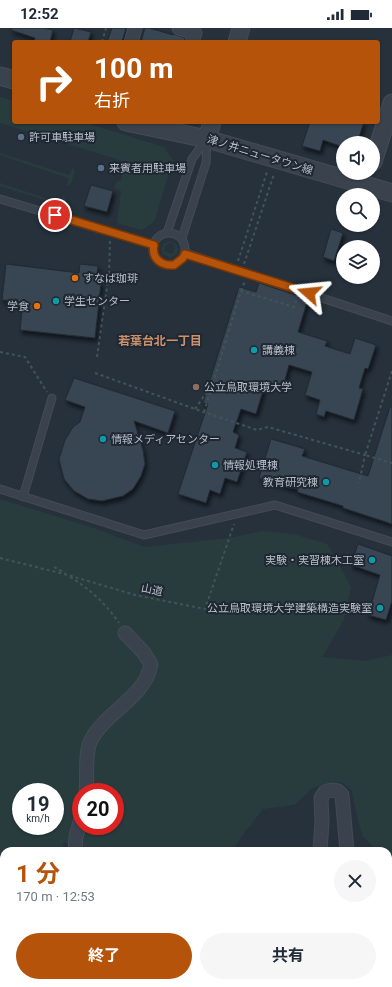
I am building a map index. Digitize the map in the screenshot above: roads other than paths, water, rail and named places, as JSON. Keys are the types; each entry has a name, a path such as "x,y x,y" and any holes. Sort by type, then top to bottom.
{"street":[{"path":"132,40 135,28"},
{"path":"179,28 195,33 193,40"},
{"path":"238,40 241,28"},
{"path":"0,76 12,79"},
{"path":"380,140 392,102"},
{"name":"津ノ井ニュータウン線","path":"136,124 207,138 336,172"},
{"path":"207,138 211,124"},
{"name":"津ノ井ニュータウン線","path":"368,180 392,193"},
{"path":"86,783 88,746 91,739 107,719 130,700 150,674 151,664 144,653 126,633"},
{"path":"320,847 322,822 321,798 325,792 338,790 342,795 347,847"},
{"path":"75,847 77,835"}],"lane":[{"path":"167,233 192,159 207,138"},
{"path":"182,238 172,233 167,233 158,237 154,245 153,252 155,257 163,264 174,265 183,258 185,254 182,238 206,163 207,138"},
{"path":"0,199 154,245"},
{"path":"185,254 392,321"},
{"path":"23,497 52,398"},
{"path":"0,489 144,535 275,505 392,542"}],"place":[{"name":"許可車駐車場","path":"21,137"},
{"name":"来賓者用駐車場","path":"101,168"},
{"name":"すなば珈琲","path":"75,278"},
{"name":"学生センター","path":"56,301"},
{"name":"学食","path":"37,306"},
{"name":"講義棟","path":"254,350"},
{"name":"公立鳥取環境大学","path":"196,387"},
{"name":"情報メディアセンター","path":"103,439"},
{"name":"情報処理棟","path":"215,465"},
{"name":"教育研究棟","path":"326,482"},
{"name":"実験・実習棟木工室","path":"372,560"},
{"name":"公立鳥取環境大学建築構造実験室","path":"380,608"}],"district":[{"name":"若葉台北一丁目","path":"160,341"}]}
